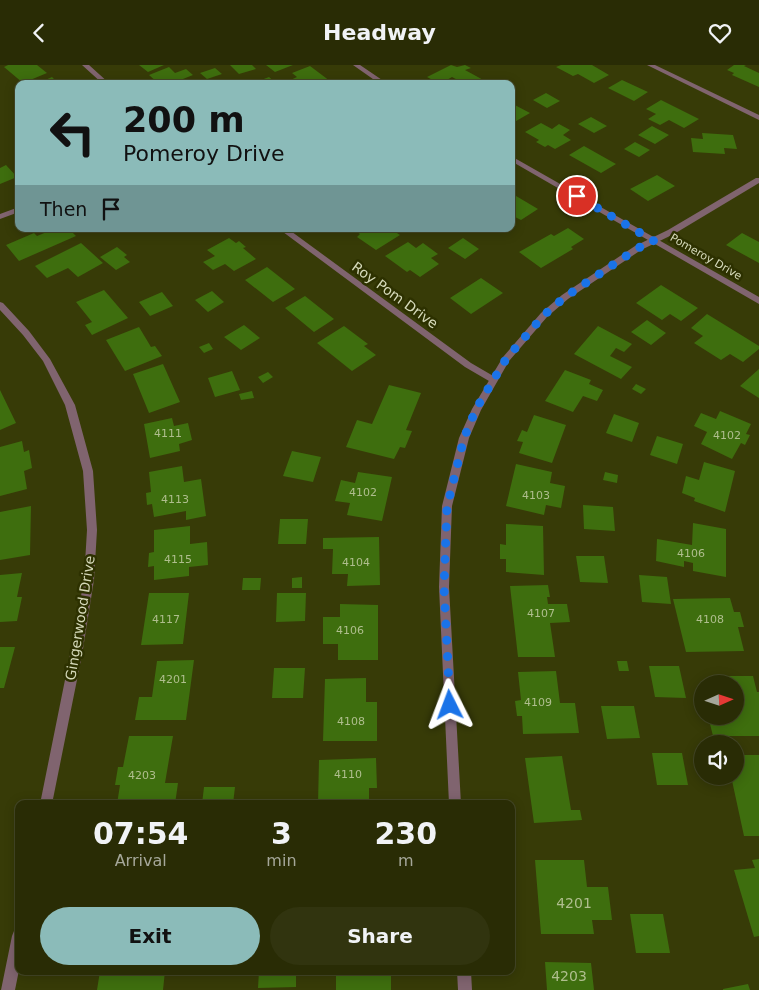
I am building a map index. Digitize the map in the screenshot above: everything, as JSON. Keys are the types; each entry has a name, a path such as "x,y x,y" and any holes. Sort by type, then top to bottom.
{"street":[{"path":"85,65 102,80"},
{"path":"356,65 379,80"},
{"path":"650,65 759,118"},
{"name":"Pomeroy Drive","path":"515,160 759,301"},
{"path":"455,800 444,587 447,507 464,438 492,379 506,359 544,315 565,297 638,248 654,241 759,180"},
{"path":"0,217 15,211"},
{"name":"Roy Pom Drive","path":"287,232 468,365 492,379"},
{"name":"Gingerwood Drive","path":"0,305 26,333 46,359 70,405 88,471 92,530 89,580 47,800"},
{"path":"8,990 15,956"},
{"path":"464,975 465,990"}],"building":[{"path":"8,65 37,65 47,73 30,80 19,80 4,67"},
{"path":"139,65 164,65 148,72"},
{"path":"230,65 252,65 256,69 239,74"},
{"path":"266,65 293,65 275,72"},
{"path":"451,65 457,67 465,65 471,68 465,70 483,80 458,80 452,77 447,80 433,80 427,77"},
{"path":"561,65 592,65 609,75 594,83 578,74 573,76 556,67"},
{"path":"734,65 746,65 744,66 759,73 759,87 732,75 734,73 727,70"},
{"path":"310,66 329,80 290,80 297,77 292,73"},
{"path":"169,67 175,73 186,69 193,75 183,79 184,80 155,80 149,75"},
{"path":"215,68 222,74 207,79 200,73"},
{"path":"269,77 272,80 261,80"},
{"path":"622,80 648,92 634,101 608,88"},
{"path":"546,93 560,101 547,108 533,100"},
{"path":"661,100 699,119 684,128 669,120 660,125 648,119 656,114 646,109"},
{"path":"515,105 530,113 515,122"},
{"path":"591,117 607,126 594,133 578,124"},
{"path":"541,123 552,129 559,124 570,130 563,135 571,140 555,149 548,145 545,147 536,142 539,140 525,132"},
{"path":"652,126 669,135 655,144 638,135"},
{"path":"702,133 733,135 737,149 724,148 725,154 693,152 691,138 703,139"},
{"path":"635,142 650,150 639,157 624,149"},
{"path":"584,146 616,164 601,173 569,155"},
{"path":"6,165 15,175 15,178 0,184 0,168"},
{"path":"657,175 675,186 648,201 630,189"},
{"path":"515,195 538,209 521,220 515,217"},
{"path":"568,228 584,239 571,247 573,249 541,268 519,252 551,234 554,236"},
{"path":"47,232 72,232 76,236 19,261 6,245 34,233 37,236"},
{"path":"357,232 396,232 400,235 376,250 357,237 360,234"},
{"path":"742,233 759,242 759,263 726,245"},
{"path":"229,238 236,243 239,241 246,247 243,248 256,259 234,271 225,264 213,270 203,262 215,256 207,250"},
{"path":"463,238 479,249 465,259 448,248"},
{"path":"408,242 416,248 423,243 438,254 431,258 439,264 420,277 410,270 407,272 385,256"},
{"path":"81,243 103,263 78,277 68,268 47,278 35,266"},
{"path":"117,247 127,255 124,257 130,262 116,270 100,257"},
{"path":"267,267 295,289 273,302 245,280"},
{"path":"481,278 503,293 471,314 450,298"},
{"path":"661,285 698,308 681,321 670,314 662,320 636,303"},
{"path":"104,290 128,318 92,335 85,325 92,322 76,302"},
{"path":"212,291 224,302 208,312 195,300"},
{"path":"162,292 173,306 150,316 139,302"},
{"path":"305,296 334,319 314,332 285,308"},
{"path":"707,314 759,346 759,349 743,362 730,354 721,360 694,343 703,336 691,328"},
{"path":"647,320 666,333 651,345 631,332"},
{"path":"244,325 260,338 241,350 224,337"},
{"path":"344,326 368,344 364,346 376,355 352,371 317,343"},
{"path":"598,326 632,344 624,352 616,348 610,356 632,367 621,379 574,354"},
{"path":"139,327 151,347 155,346 162,356 125,371 106,340"},
{"path":"209,343 213,349 204,353 199,347"},
{"path":"163,364 180,402 149,413 133,374"},
{"path":"759,369 759,398 740,386"},
{"path":"565,370 591,380 589,384 603,390 597,401 583,396 573,412 545,401"},
{"path":"232,371 240,390 215,397 208,378"},
{"path":"268,372 273,377 263,383 258,377"},
{"path":"636,384 646,389 641,394 632,389"},
{"path":"389,385 421,393 406,430 412,431 405,448 400,447 394,459 346,447 357,420 372,424"},
{"path":"0,390 16,423 0,430"},
{"path":"252,391 254,398 241,400 239,394"},
{"path":"720,411 751,424 746,434 750,435 745,445 741,443 732,459 701,444 707,432 694,426 701,413 716,419"},
{"path":"614,414 639,423 632,442 606,433"},
{"path":"534,415 566,425 552,463 519,453 523,442 517,441 522,430 527,432"},
{"path":"172,418 174,426 188,423 192,440 179,444 180,451 150,458 144,424"},
{"path":"657,436 683,444 677,464 650,455"},
{"path":"22,441 24,452 29,450 32,468 24,471 27,489 0,496 0,447"},
{"path":"292,451 321,457 313,482 283,476"},
{"path":"704,462 735,471 725,512 694,501 695,498 682,493 686,476 699,480"},
{"path":"516,464 552,472 550,483 565,486 561,508 546,505 544,515 506,506"},
{"path":"182,466 184,482 201,479 206,516 186,520 186,511 154,517 152,504 147,505 146,493 151,492 149,472"},
{"path":"358,472 392,477 382,521 347,515 350,503 335,501 341,480 355,483"},
{"path":"605,472 618,475 617,483 603,480"},
{"path":"583,505 613,507 615,531 584,529"},
{"path":"31,506 30,555 0,560 0,512"},
{"path":"280,519 308,519 306,544 278,544"},
{"path":"693,523 726,529 726,577 693,571 693,563 684,561 684,567 656,561 657,539 692,545"},
{"path":"506,524 543,526 544,575 506,572 506,559 500,559 500,544 506,545"},
{"path":"190,526 190,544 207,542 208,565 189,567 189,576 154,580 154,566 148,567 149,553 154,552 154,530"},
{"path":"379,537 380,585 347,586 348,574 332,574 333,549 323,549 323,538"},
{"path":"576,556 604,556 608,583 580,582"},
{"path":"22,573 17,597 22,597 17,621 0,622 0,575"},
{"path":"639,575 667,577 671,604 642,602"},
{"path":"302,577 302,588 292,588 292,578"},
{"path":"243,578 261,578 260,590 242,590"},
{"path":"548,585 550,597 547,597 548,604 567,604 570,622 550,623 555,657 518,657 510,586"},
{"path":"149,593 189,593 183,644 141,645"},
{"path":"277,593 306,593 305,621 276,622"},
{"path":"730,598 734,612 740,612 744,627 738,627 744,651 686,652 673,599"},
{"path":"340,604 378,605 378,660 338,660 338,644 323,644 323,617 340,617"},
{"path":"0,647 15,647 4,688 0,688"},
{"path":"194,660 186,720 135,720 139,697 152,697 157,661"},
{"path":"617,661 627,661 629,671 619,671"},
{"path":"649,666 679,666 686,698 655,697"},
{"path":"274,668 305,668 303,698 272,698"},
{"path":"556,671 560,703 575,703 579,733 523,734 522,716 517,716 515,701 521,700 518,672"},
{"path":"744,676 753,676 757,692 759,692 759,736 713,735 710,725 744,725"},
{"path":"366,678 366,702 377,702 377,741 323,741 325,679"},
{"path":"601,706 634,706 640,738 607,739"},
{"path":"129,736 173,736 165,783 178,783 176,800 118,800 120,785 115,785 118,767 123,767"},
{"path":"652,753 682,753 688,785 657,785"},
{"path":"744,755 759,755 759,836 744,836 733,785 744,785"},
{"path":"562,756 571,810 580,810 582,820 534,823 525,758"},
{"path":"376,758 377,788 369,788 369,800 318,800 319,760"},
{"path":"204,787 235,787 233,800 202,800"},
{"path":"759,859 759,936 754,937 734,870 755,868 752,860"},
{"path":"535,860 584,860 587,887 608,887 612,920 592,920 594,934 541,934"},
{"path":"630,914 663,914 670,953 636,953"},
{"path":"545,962 591,963 594,990 547,990"},
{"path":"99,975 165,975 163,990 97,990"},
{"path":"259,975 296,975 296,987 258,988"},
{"path":"336,975 391,975 391,990 336,990"},
{"path":"748,984 750,990 723,990 723,989"}],"route":[{"path":"450,705 444,587 447,507 464,438 476,409 492,379 506,359 544,315 565,297 638,248 654,241 577,196"}]}
